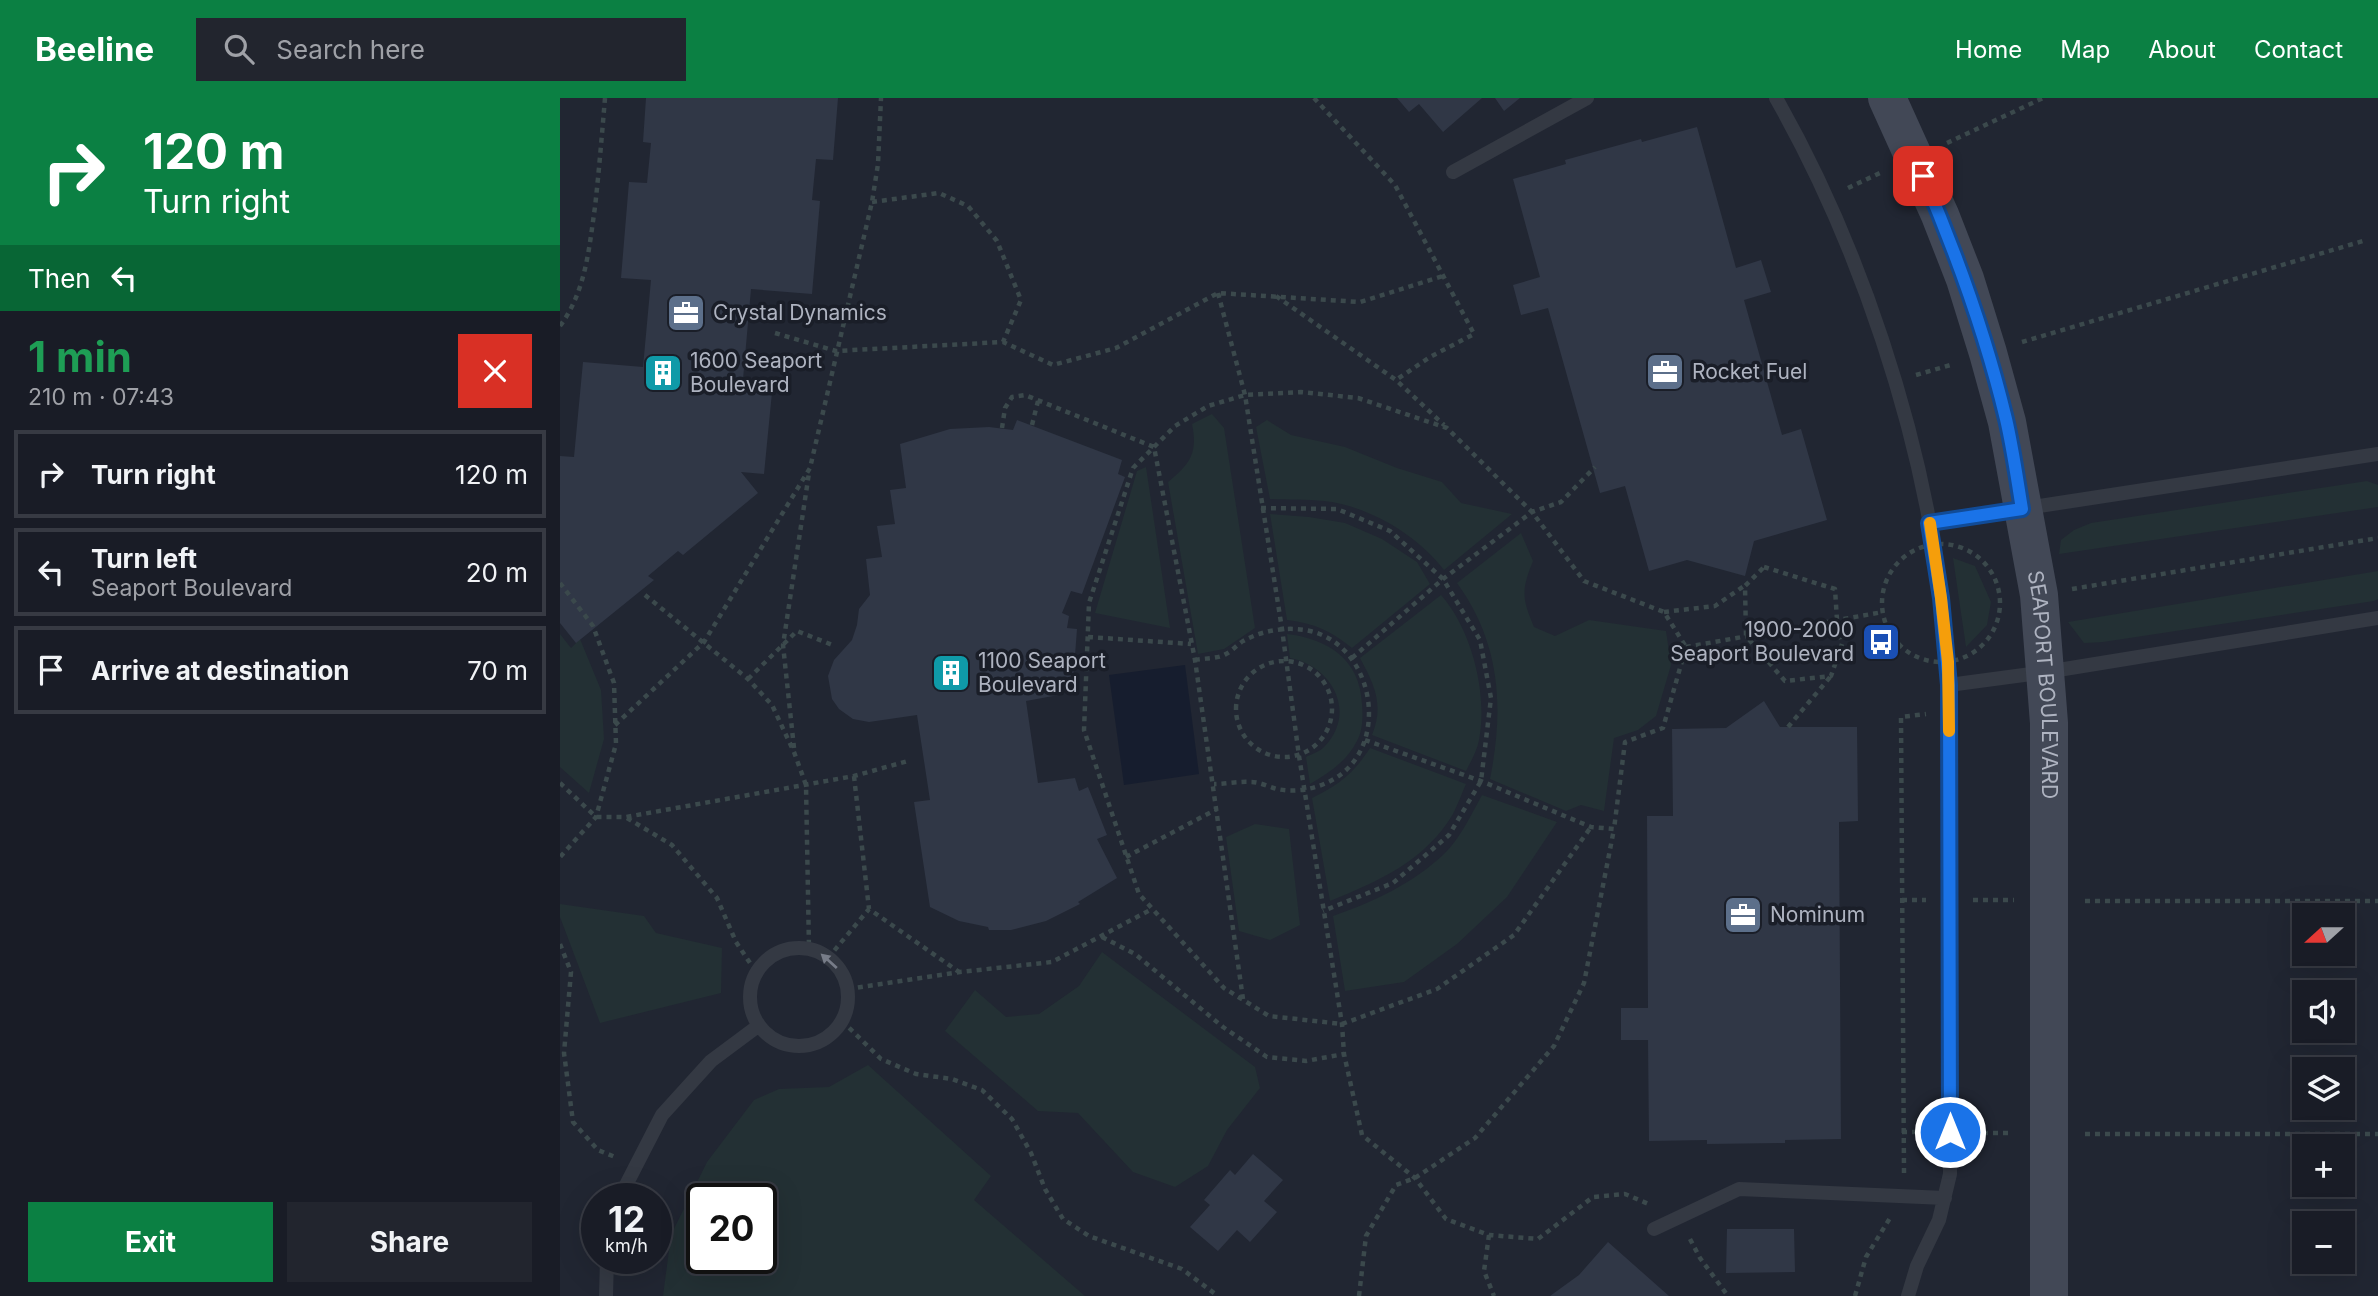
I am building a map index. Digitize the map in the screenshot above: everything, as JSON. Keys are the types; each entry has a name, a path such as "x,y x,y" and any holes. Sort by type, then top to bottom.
{"main road":[{"name":"SEAPORT BOULEVARD","path":"1887,98 1940,215 1965,279 1988,353 2007,422 2039,594 2049,723 2049,1296"}],"lane":[{"path":"1453,172 1587,98"},
{"path":"1776,98 1791,124 1849,252 1895,382 1929,523 1941,598 1949,685 1950,1174 1939,1220 1917,1266 1908,1296"},
{"path":"1929,523 2378,454"},
{"path":"1949,685 2046,672 2378,618"},
{"path":"787,949 809,949 828,958 842,974 848,989 847,1006 842,1021 832,1034 818,1043 801,1047 785,1045 770,1038 758,1026 752,1012 749,996 755,972 773,955 787,949"},
{"path":"627,1183 662,1115 711,1061 758,1026"},
{"path":"1654,1229 1739,1189 1945,1198"},
{"path":"606,1296 607,1274"}],"path":[{"path":"560,326 568,315 587,270 601,158 605,98"},
{"path":"794,752 783,645 810,468 872,202 878,163 880,98"},
{"path":"1314,98 1395,185 1474,334 1430,356 1396,380"},
{"path":"872,202 939,193 968,206 997,242 1021,300 1003,342"},
{"path":"1895,382 2171,296 2363,241"},
{"path":"775,333 836,351 1003,342 1053,365 1116,348 1218,293 1360,302 1443,276"},
{"path":"1218,293 1245,395 1282,629 1298,756 1342,1024 1343,1054 1362,1135 1415,1178 1446,1219 1489,1235 1538,1239 1593,1197 1625,1194 1679,1217 1700,1258 1728,1296"},
{"path":"1275,296 1396,380 1532,512 1584,581 1664,612 1715,606 1745,586 1763,567 1835,589 1842,644 1831,676 1788,727"},
{"path":"1447,428 1358,398 1301,392 1245,395 1208,406 1175,426 1133,468 1089,603 1084,730 1139,894 1224,988 1269,1016 1342,1024 1437,989 1514,935 1591,827"},
{"path":"1002,428 1005,408 1012,397 1025,395 1154,447"},
{"path":"1032,425 1038,401"},
{"path":"1154,447 1195,660 1243,1000"},
{"path":"1352,658 1443,579 1532,512 1561,502 1595,467"},
{"path":"615,725 704,642 810,468"},
{"path":"1261,508 1337,509 1390,531 1443,579 1480,640 1491,698 1481,781 1449,835 1393,883 1323,911"},
{"path":"2000,601 2378,538"},
{"path":"560,583 593,626 614,683 616,744 596,817 560,858"},
{"path":"1745,586 1746,636 1784,681 1831,676"},
{"path":"645,595 748,679 772,705 794,752 806,785 809,949"},
{"path":"1359,1296 1366,1236 1396,1185 1415,1178 1475,1138 1554,1046 1584,983 1614,829 1625,742 1663,728 1686,647 1664,612"},
{"path":"1686,647 1883,612"},
{"path":"1195,660 1226,655 1240,643 1261,632 1282,629 1311,631 1331,641 1352,658 1365,681 1371,708 1366,740 1356,761 1334,779 1304,790 1279,790 1252,782 1214,785"},
{"path":"748,679 797,631 835,646"},
{"path":"1088,637 1191,644"},
{"path":"1286,661 1315,671 1325,682 1333,711 1330,726 1323,739 1312,750 1298,756 1282,758 1266,754 1251,745 1241,732 1236,715 1237,699 1243,683 1255,670 1270,663 1286,661"},
{"path":"1855,1296 1866,1257 1891,1216 1904,1171 1901,717 1930,714"},
{"path":"1366,740 1481,781 1591,827 1614,829"},
{"path":"560,783 596,817 625,817 854,776 908,761"},
{"path":"828,958 869,909 854,776"},
{"path":"1126,857 1217,809"},
{"path":"625,817 672,845 717,898 736,942 755,972"},
{"path":"1902,900 2378,901"},
{"path":"869,909 960,972"},
{"path":"848,989 960,972 1052,962 1152,909"},
{"path":"1101,936 1135,954 1223,1027 1267,1057 1306,1061 1343,1054"},
{"path":"560,944 571,972 564,1053 573,1122 598,1150 635,1166"},
{"path":"842,1021 881,1059 916,1074 952,1079 982,1090 1012,1119 1031,1153 1045,1189 1063,1219 1089,1236 1182,1269 1218,1296"},
{"path":"1902,1132 2378,1135"},
{"path":"1489,1235 1484,1270 1494,1296"}],"shaded area":[{"path":"1212,414 1224,428 1255,628 1224,649 1198,654 1168,482 1191,457 1194,443 1192,424"},
{"path":"1267,420 1291,435 1345,447 1397,468 1442,482 1461,503 1512,514 1444,570 1406,534 1358,509 1324,501 1270,499 1256,427"},
{"path":"1146,467 1170,628 1095,613 1137,471"},
{"path":"2367,481 2378,485 2378,507 2059,554 2061,540 2074,530 2091,523"},
{"path":"1270,514 1345,523 1382,539 1417,562 1430,584 1352,648 1322,629 1287,620"},
{"path":"1521,533 1533,561 1524,594 1534,627 1555,636 1589,620 1666,631 1671,665 1656,716 1638,730 1614,738 1604,811 1581,805 1566,811 1490,779 1497,727 1495,677 1483,629 1457,583"},
{"path":"1953,558 1975,566 1991,602 1987,625 1966,647"},
{"path":"2378,571 2378,599 2374,601 2103,642 2084,643 2068,622"},
{"path":"1441,595 1452,609 1469,644 1479,683 1479,740 1466,771 1372,735 1376,724 1376,696 1360,658"},
{"path":"560,634 571,648 580,639 601,690 604,739 589,793 560,767"},
{"path":"1287,634 1316,641 1339,654 1348,663 1360,688 1362,718 1357,741 1337,766 1310,784 1306,757 1323,748 1334,733 1339,719 1339,705 1328,680 1318,670 1290,658"},
{"path":"1370,748 1466,784 1453,814 1429,845 1399,868 1330,901 1312,798 1345,778"},
{"path":"1482,795 1557,822 1507,897 1457,944 1404,982 1345,991 1333,916 1391,891 1431,865 1455,842"},
{"path":"1255,824 1289,829 1300,925 1270,940 1239,931 1226,837"},
{"path":"560,904 644,916 656,933 722,948 721,993 600,1023 560,917"},
{"path":"1102,952 1255,1067 1260,1088 1227,1130 1208,1166 1175,1187 1133,1172 1078,1113 1038,1111 945,1031 975,990 1006,1017 1039,1014 1079,986"},
{"path":"868,1065 991,1176 974,1200 1085,1296 663,1296 666,1274 672,1274 672,1233 686,1205 686,1274 777,1274 777,1183 697,1183 707,1162 754,1100 779,1089 829,1087"}],"water":[{"path":"1185,665 1199,774 1124,785 1109,675"}],"building":[{"name":"1600 Seaport Boulevard","path":"646,98 838,98 833,160 816,159 812,200 820,201 812,294 751,289 743,379 773,382 764,474 741,472 758,493 683,555 678,551 648,576 654,580 576,643 560,623 560,456 574,457 583,362 643,367 651,280 621,278 629,182 647,183 651,143 643,142"},
{"path":"1397,98 1482,98 1443,132 1419,104 1409,112"},
{"path":"1495,98 1520,98 1504,111"},
{"name":"Rocket Fuel","path":"1697,127 1736,268 1761,260 1771,292 1744,300 1782,435 1801,429 1827,520 1754,541 1745,576 1687,560 1649,571 1625,486 1600,493 1548,308 1521,315 1513,285 1540,277 1513,179 1566,164 1565,160"},
{"name":"1100 Seaport Boulevard","path":"1017,420 1122,460 1118,474 1125,477 1082,594 1071,591 1062,613 1069,616 1067,628 1077,629 1073,682 1064,682 1064,694 1026,701 1038,783 1075,778 1079,791 1088,787 1107,835 1097,839 1117,878 1078,902 1080,904 1046,921 1011,930 989,930 988,927 959,921 930,907 914,802 930,800 917,715 869,722 853,719 839,709 832,699 828,676 834,660 852,640 859,609 870,595 866,559 882,557 877,526 895,524 890,490 906,488 900,444 950,429 989,427 1013,430"},
{"name":"Nominum","path":"1764,701 1780,727 1857,727 1858,821 1839,822 1841,1139 1707,1144 1707,1140 1649,1141 1648,1040 1621,1040 1621,1008 1648,1008 1647,816 1673,816 1672,729 1726,728"},
{"path":"1253,1154 1283,1180 1264,1201 1277,1212 1250,1242 1237,1230 1218,1251 1190,1227 1210,1205 1204,1200 1230,1170 1235,1175"},
{"path":"1727,1229 1794,1229 1795,1272 1726,1273"},
{"path":"1608,1242 1669,1296 1550,1296 1579,1275"}],"slow traffic":[{"path":"1930,523 1948,662 1949,731"}],"place":[{"name":"Crystal Dynamics","path":"686,313"},
{"name":"Rocket Fuel","path":"1665,372"},
{"name":"1600 Seaport Boulevard","path":"663,373"},
{"name":"1900-2000 Seaport Boulevard","path":"1881,642"},
{"name":"1100 Seaport Boulevard","path":"951,673"},
{"name":"Nominum","path":"1743,915"}],"route":[{"path":"1923,176 1965,279 1988,353 2007,422 2022,509 1929,523 1941,598 1949,685 1950,1132"}]}
